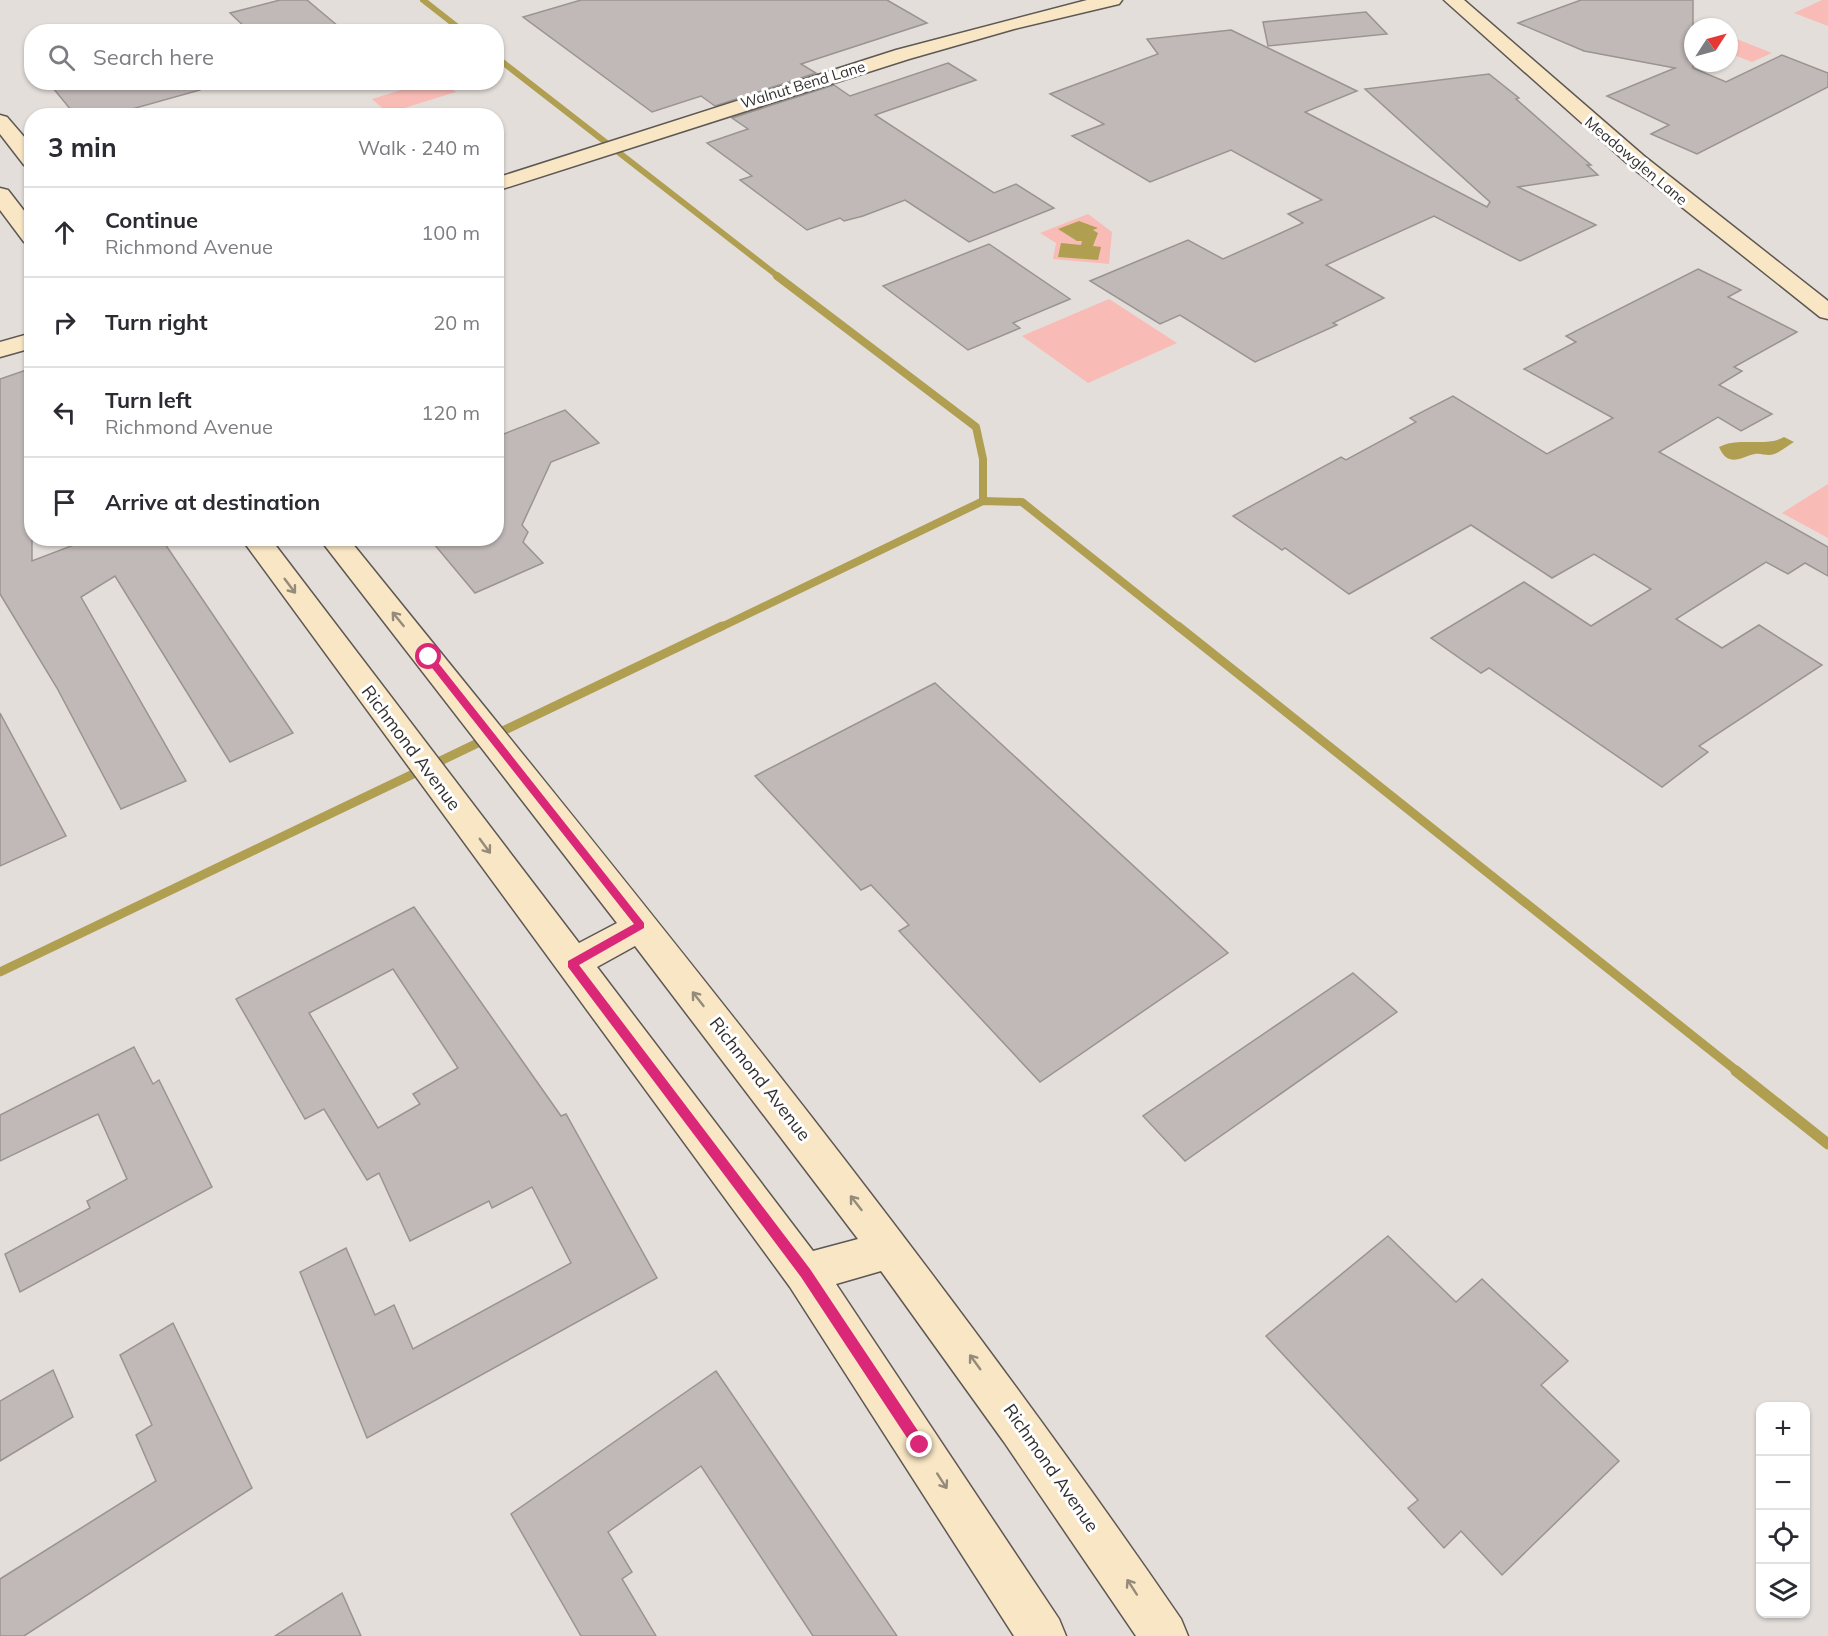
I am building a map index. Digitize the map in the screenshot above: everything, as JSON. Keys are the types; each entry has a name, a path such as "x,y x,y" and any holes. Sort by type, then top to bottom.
{"main road":[{"name":"Walnut Bend Lane","path":"504,183 641,137 954,38 1032,17 1113,0"},
{"name":"Meadowglen Lane","path":"1453,0 1564,100 1663,183 1828,312"},
{"path":"0,121 23,159"},
{"path":"0,195 24,226"},
{"path":"0,350 24,342"},
{"name":"Richmond Avenue","path":"261,546 805,1273 1042,1636"},
{"name":"Richmond Avenue","path":"339,546 641,926 892,1249 1022,1426 1164,1636"},
{"path":"572,964 641,926"},
{"path":"805,1273 892,1249"}],"shaded area":[{"path":"1822,0 1828,0 1828,26 1794,13"},
{"path":"1738,40 1772,53 1752,62 1738,57"},
{"path":"401,90 453,90 456,92 404,108 382,108 372,99"},
{"path":"1088,214 1112,232 1109,264 1053,259 1056,243 1040,233"},
{"path":"1079,221 1098,228 1093,230 1098,233 1093,246 1101,247 1098,260 1058,257 1061,243 1081,245 1082,241 1077,241 1058,229"},
{"path":"1109,299 1177,343 1088,383 1022,336"},
{"path":"1784,437 1794,442 1772,455 1757,454 1736,460 1727,458 1719,447 1735,442 1768,442"},
{"path":"1828,484 1828,538 1782,513"}],"building":[{"path":"280,0 307,0 336,24 242,24 230,13"},
{"path":"581,0 887,0 927,23 801,64 816,73 715,106 701,96 652,112 523,17"},
{"path":"1581,0 1693,0 1693,18 1684,18 1684,72 1702,72 1726,82 1782,55 1828,73 1828,87 1697,154 1651,134 1669,125 1607,96 1675,68 1584,51 1518,23"},
{"path":"1366,12 1387,34 1268,46 1263,22"},
{"path":"1231,30 1357,91 1305,112 1487,207 1490,202 1365,89 1489,74 1519,98 1516,99 1591,165 1587,165 1598,175 1518,187 1596,225 1520,261 1434,216 1326,265 1384,298 1333,323 1337,325 1255,362 1180,315 1160,324 1090,281 1188,240 1223,259 1303,223 1288,214 1322,200 1231,150 1150,182 1072,136 1104,124 1050,94 1158,54 1147,39"},
{"path":"948,63 976,80 875,115 994,193 1016,184 1054,208 969,242 905,200 863,216 844,221 840,218 807,230 740,180 752,176 707,143 748,129 732,118 834,85 850,96"},
{"path":"55,90 200,90 136,108 69,108"},
{"path":"989,244 1070,299 1013,323 1020,328 968,350 883,286"},
{"path":"1698,269 1741,290 1728,297 1797,332 1734,367 1742,371 1719,385 1772,414 1741,431 1718,417 1659,452 1828,547 1828,576 1805,563 1788,574 1766,562 1676,619 1722,648 1759,625 1822,665 1699,746 1708,752 1662,787 1489,668 1481,673 1431,638 1524,582 1591,626 1651,589 1594,554 1552,578 1471,525 1349,594 1285,548 1282,550 1233,516 1341,457 1346,460 1416,422 1410,418 1453,396 1547,454 1613,418 1524,369 1576,342 1566,336"},
{"path":"24,371 24,546 32,546 32,561 71,546 166,546 293,733 230,762 115,576 81,597 186,781 121,809 57,688 0,594 0,379"},
{"path":"565,410 599,443 551,462 522,525 528,532 523,542 543,563 475,593 436,546 504,546 504,434"},
{"path":"935,683 1228,953 1040,1082 899,931 909,925 871,885 861,890 755,776"},
{"path":"0,713 66,836 0,866"},
{"path":"414,907 561,1116 566,1114 657,1278 367,1438 300,1272 346,1248 375,1315 394,1305 413,1349 571,1263 532,1187 492,1208 489,1201 410,1241 379,1173 367,1180 324,1109 305,1119 236,999","holes":["393,969 458,1068 413,1094 420,1104 378,1128 309,1013"]},
{"path":"1353,973 1397,1012 1185,1161 1143,1116"},
{"path":"134,1047 153,1084 159,1080 212,1187 20,1292 5,1254 90,1208 87,1201 127,1179 98,1114 0,1161 0,1115"},
{"path":"1388,1236 1456,1302 1482,1279 1568,1361 1541,1385 1619,1461 1502,1575 1461,1531 1444,1548 1408,1508 1418,1500 1266,1336"},
{"path":"173,1323 252,1488 24,1636 0,1636 0,1579 156,1481 136,1435 152,1425 120,1355"},
{"path":"53,1370 73,1417 0,1461 0,1401"},
{"path":"716,1371 897,1636 813,1636 701,1466 608,1532 632,1572 622,1579 656,1636 581,1636 511,1514"},
{"path":"342,1593 361,1636 275,1636"}],"waterway":[{"path":"423,0 454,24"},
{"path":"504,63 779,277"},
{"path":"777,276 976,427 983,459 983,501"},
{"path":"719,628 983,501"},
{"path":"983,501 1022,502 1180,628"},
{"path":"0,972 722,626"},
{"path":"1178,626 1738,1072"},
{"path":"1736,1071 1828,1144"}],"route":[{"path":"429,657 555,820 641,926 572,964 805,1273 920,1445"}]}
